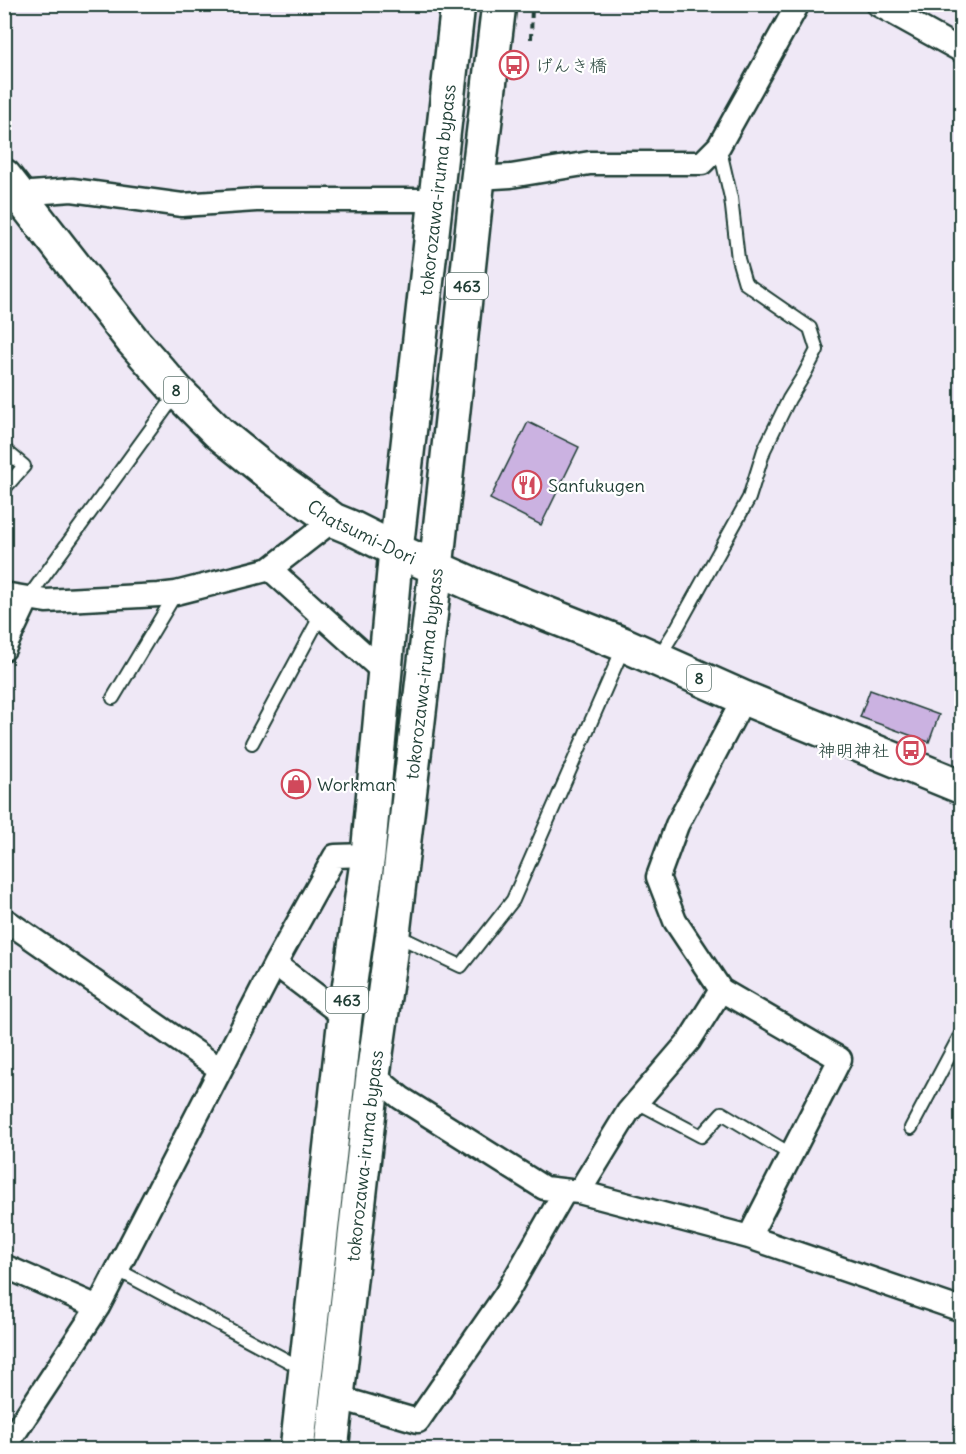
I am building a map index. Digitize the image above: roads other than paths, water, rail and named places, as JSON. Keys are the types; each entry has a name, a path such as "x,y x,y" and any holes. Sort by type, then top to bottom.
{"main road":[{"name":"tokorozawa-iruma bypass","path":"297,1449 345,1017 368,855 396,550 458,4"},
{"name":"tokorozawa-iruma bypass","path":"330,1449 373,1075 393,933 436,568 478,178 500,4"},
{"name":"Chatsumi-Dori","path":"11,185 132,340 178,392 219,433 272,476 333,520 479,587 625,645 744,698 962,787"}],"street":[{"path":"478,178 511,176 590,163 702,163 719,146 798,4"},
{"path":"877,4 962,51"},
{"path":"11,185 72,190 182,205 256,200 435,200"},
{"path":"4,594 45,601 159,596 270,569 333,520"},
{"path":"270,569 385,673"},
{"path":"4,649 28,598"},
{"path":"744,698 676,825 658,877 675,921 722,990 840,1059 749,1238"},
{"path":"4,1449 98,1307 275,964 335,856 368,855"},
{"path":"4,919 220,1069"},
{"path":"275,964 345,1017"},
{"path":"336,1397 418,1421 628,1112 689,1041 722,990"},
{"path":"373,1075 401,1098 544,1188 572,1192 749,1238 962,1310"},
{"path":"4,1266 98,1307"}],"lane":[{"path":"657,659 678,626 749,498 764,450 789,399 818,350 810,328 746,283 738,259 731,198 719,146"},
{"path":"28,598 178,392"},
{"path":"4,449 24,466 4,489"},
{"path":"113,698 176,592"},
{"path":"252,743 321,615"},
{"path":"393,933 461,966 513,900 625,645"},
{"path":"912,1128 962,1032"},
{"path":"637,1102 702,1136 722,1113 792,1155"},
{"path":"116,1269 306,1370"}],"place":[{"name":"げんき橋","path":"514,65"},
{"name":"Sanfukugen","path":"527,485"},
{"name":"神明神社","path":"911,750"},
{"name":"Workman","path":"296,784"}]}
